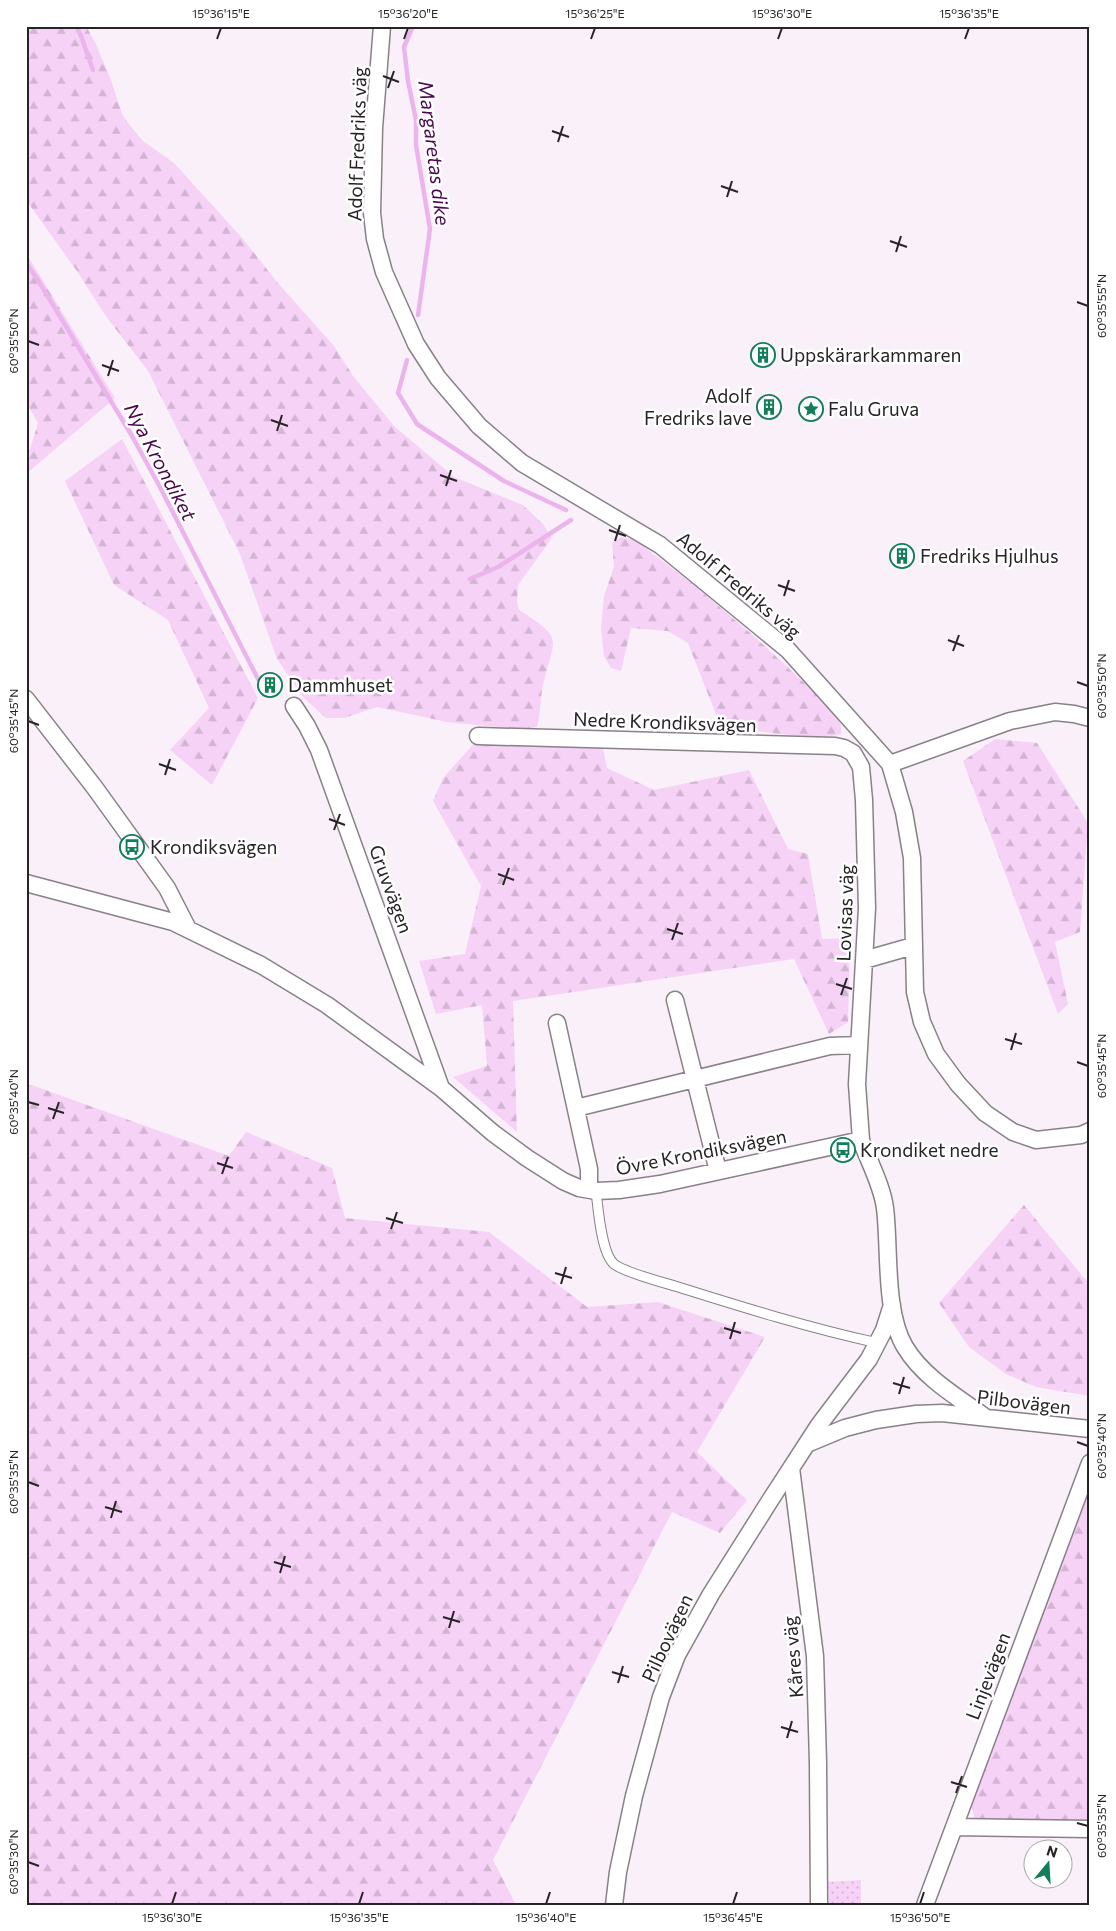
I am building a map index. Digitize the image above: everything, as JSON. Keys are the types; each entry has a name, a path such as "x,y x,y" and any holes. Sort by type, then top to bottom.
{"street":[{"name":"Adolf Fredriks väg","path":"389,26 382,34 374,128 372,213 375,239 384,272 416,344 438,378 479,426 522,463 660,545 788,650 890,764 904,812 912,858 912,946 915,992 922,1022 936,1054 958,1084 984,1113 1013,1132 1036,1140 1081,1135 1090,1131"},
{"path":"26,699 95,788 167,888 188,929"},
{"name":"Gruvvägen","path":"294,706 319,750 441,1088"},
{"path":"890,764 1010,721 1055,712 1090,718"},
{"name":"Nedre Krondiksvägen","path":"478,736 835,746 849,751"},
{"name":"Lovisas väg","path":"849,751 853,753 861,767 864,800 867,908 857,1084 861,1140"},
{"name":"Övre Krondiksvägen","path":"26,883 145,914 188,929 261,965 327,1005 441,1088 493,1133 547,1172 579,1188 592,1190 638,1188 861,1140"},
{"path":"864,960 912,946"},
{"path":"675,1000 718,1171"},
{"path":"557,1023 592,1190"},
{"path":"576,1108 830,1046 858,1045"},
{"path":"861,1140 883,1199 892,1304 897,1329 913,1358 941,1385 985,1417"},
{"name":"Pilbovägen","path":"614,1905 618,1872 634,1796 658,1706 677,1655 711,1594 792,1468 820,1425 869,1359 878,1343 892,1304"},
{"name":"Pilbovägen","path":"809,1443 845,1428 876,1420 916,1414 942,1413 1090,1429"},
{"name":"Linjevägen","path":"925,1905 1090,1462"},
{"name":"Kåres väg","path":"792,1468 815,1656 819,1905"},
{"path":"954,1827 1090,1829"}],"lane":[{"path":"592,1190 604,1244 614,1264 640,1275 732,1304 797,1323 878,1343"}],"green space":[{"path":"26,26 86,26 111,80 122,114 128,123 143,141 174,163 243,239 277,282 334,346 353,376 394,426 454,477 523,505 543,524 552,538 518,585 517,602 519,610 544,628 550,634 553,641 553,648 543,685 537,727 519,729 447,722 377,707 344,718 326,718 303,697 277,659 240,554 148,371 105,315 79,274 26,200"},
{"path":"26,253 115,398 26,474 26,462 38,423 26,402"},
{"path":"122,439 258,698 212,785 170,750 209,708 168,620 114,585 65,481"},
{"path":"621,537 635,540 695,586 756,638 833,712 841,725 841,734 816,737 721,727 688,643 668,631 631,628 621,671 611,668 604,656 601,629 604,596 614,567 612,543"},
{"path":"479,738 603,748 607,768 654,790 749,770 788,849 808,854 822,939 850,938 848,1022 829,1034 794,959 513,1001 517,1132 453,1077 487,1066 482,1005 436,1014 419,961 465,954 481,886 433,801 443,778"},
{"path":"995,739 1037,743 1088,823 1080,932 1055,942 1068,1004 1058,1014 963,761"},
{"path":"26,1083 229,1156 246,1132 332,1168 345,1218 489,1232 587,1307 658,1302 765,1337 697,1452 747,1500 720,1533 672,1512 493,1860 516,1905 26,1905"},
{"path":"1024,1205 1090,1285 1090,1396 1036,1387 1006,1374 969,1347 939,1303"},
{"path":"1090,1480 1090,1820 975,1820 971,1804"},
{"path":"861,1880 861,1903 829,1904 828,1882"}],"waterway":[{"path":"76,26 93,70"},
{"name":"Margaretas dike","path":"413,26 404,47 408,81 416,120 416,145 430,229 418,315"},
{"name":"Nya Krondiket","path":"26,263 132,436 258,679"},
{"path":"407,360 398,393 417,424 504,481 566,510"},
{"path":"470,579 498,567 571,520"}],"place":[{"name":"Uppskärarkammaren","path":"763,355"},
{"name":"Adolf Fredriks lave","path":"769,407"},
{"name":"Falu Gruva","path":"811,409"},
{"name":"Fredriks Hjulhus","path":"902,556"},
{"name":"Dammhuset","path":"270,685"},
{"name":"Krondiksvägen","path":"132,847"},
{"name":"Krondiket nedre","path":"843,1150"}]}
